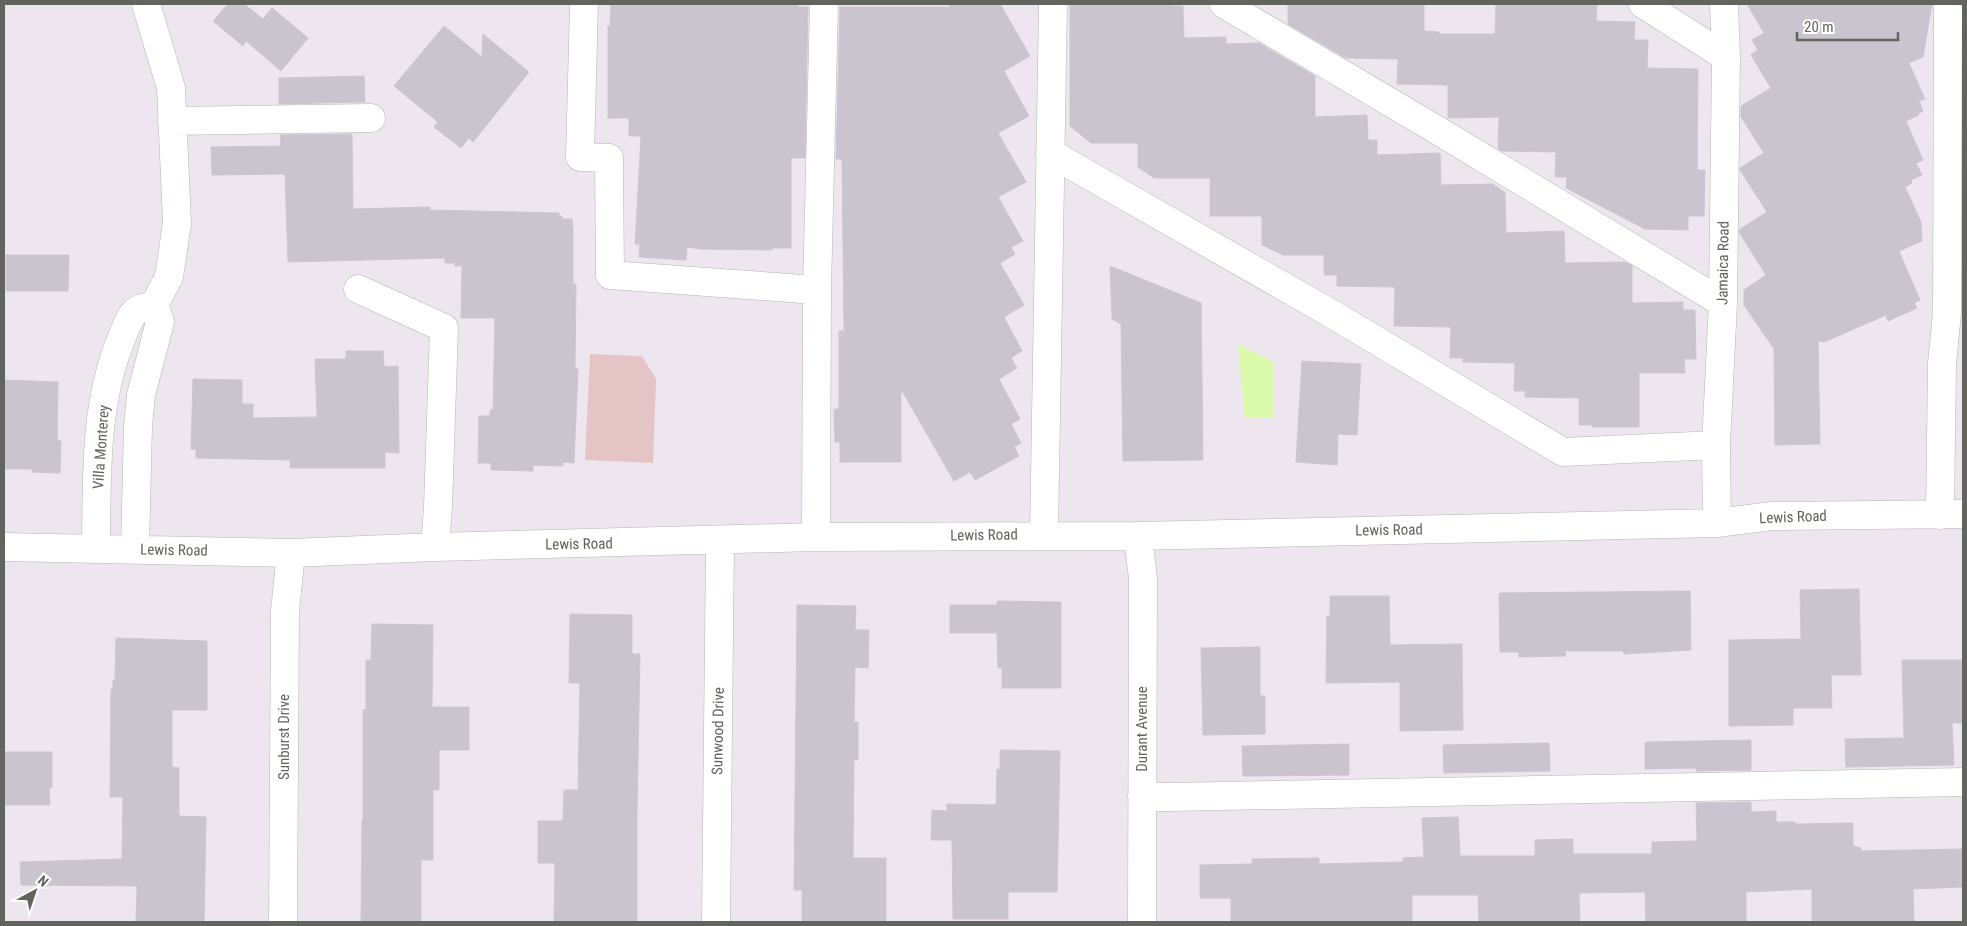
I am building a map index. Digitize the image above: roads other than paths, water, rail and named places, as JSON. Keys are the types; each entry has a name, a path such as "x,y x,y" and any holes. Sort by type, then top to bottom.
{"street":[{"path":"135,549 140,400 150,357 159,332 160,322 154,305 169,277 177,223 171,88 146,4"},
{"path":"584,4 580,157 609,158 610,275 817,290"},
{"path":"816,537 817,290 824,4"},
{"path":"1044,535 1053,4"},
{"path":"1224,4 1723,303"},
{"path":"1643,4 1726,57"},
{"name":"Jamaica Road","path":"1717,523 1716,446 1723,303 1726,57 1724,4"},
{"path":"1948,4 1947,313 1942,364 1952,515"},
{"path":"172,121 371,118"},
{"path":"1050,153 1332,314 1563,452 1716,446"},
{"path":"358,289 444,328 435,546"},
{"name":"Villa Monterey","path":"96,548 99,434 105,395 116,352 130,319 140,309 154,305"},
{"path":"105,395 140,400"},
{"name":"Lewis Road","path":"4,547 291,553 435,546 720,541 816,537 1138,536 1717,523 1772,516 1952,515"},
{"name":"Durant Avenue","path":"1138,536 1143,579 1142,922"},
{"name":"Sunwood Drive","path":"716,922 720,541"},
{"name":"Sunburst Drive","path":"283,922 285,611 291,553"},
{"path":"1142,796 1963,782"}]}
